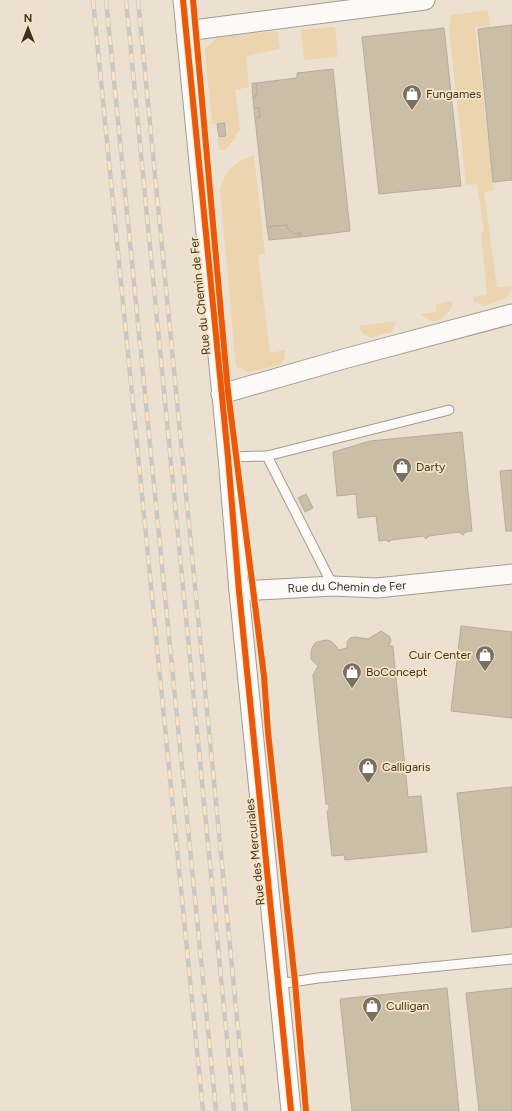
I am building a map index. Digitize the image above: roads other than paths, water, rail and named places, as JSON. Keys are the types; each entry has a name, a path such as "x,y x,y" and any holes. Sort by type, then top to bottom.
{"street":[{"name":"Rue du Chemin de Fer","path":"183,0 228,457 239,591 333,586 377,588 512,574"},
{"path":"186,31 425,0"},
{"path":"221,394 354,356 512,314"},
{"name":"Rue des Mercuriales","path":"239,591 291,1111"}],"lane":[{"path":"228,457 267,456 448,410"},
{"path":"267,456 333,586"},
{"path":"279,984 318,978 512,959"}],"railway":[{"path":"93,0 203,1111"},
{"path":"106,0 216,1111"},
{"path":"126,0 234,1111"},
{"path":"138,0 246,1111"}],"place":[{"name":"Fungames","path":"412,111"},
{"name":"Darty","path":"402,484"},
{"name":"Cuir Center","path":"485,672"},
{"name":"BoConcept","path":"352,689"},
{"name":"Calligaris","path":"368,784"},
{"name":"Culligan","path":"372,1023"}]}
